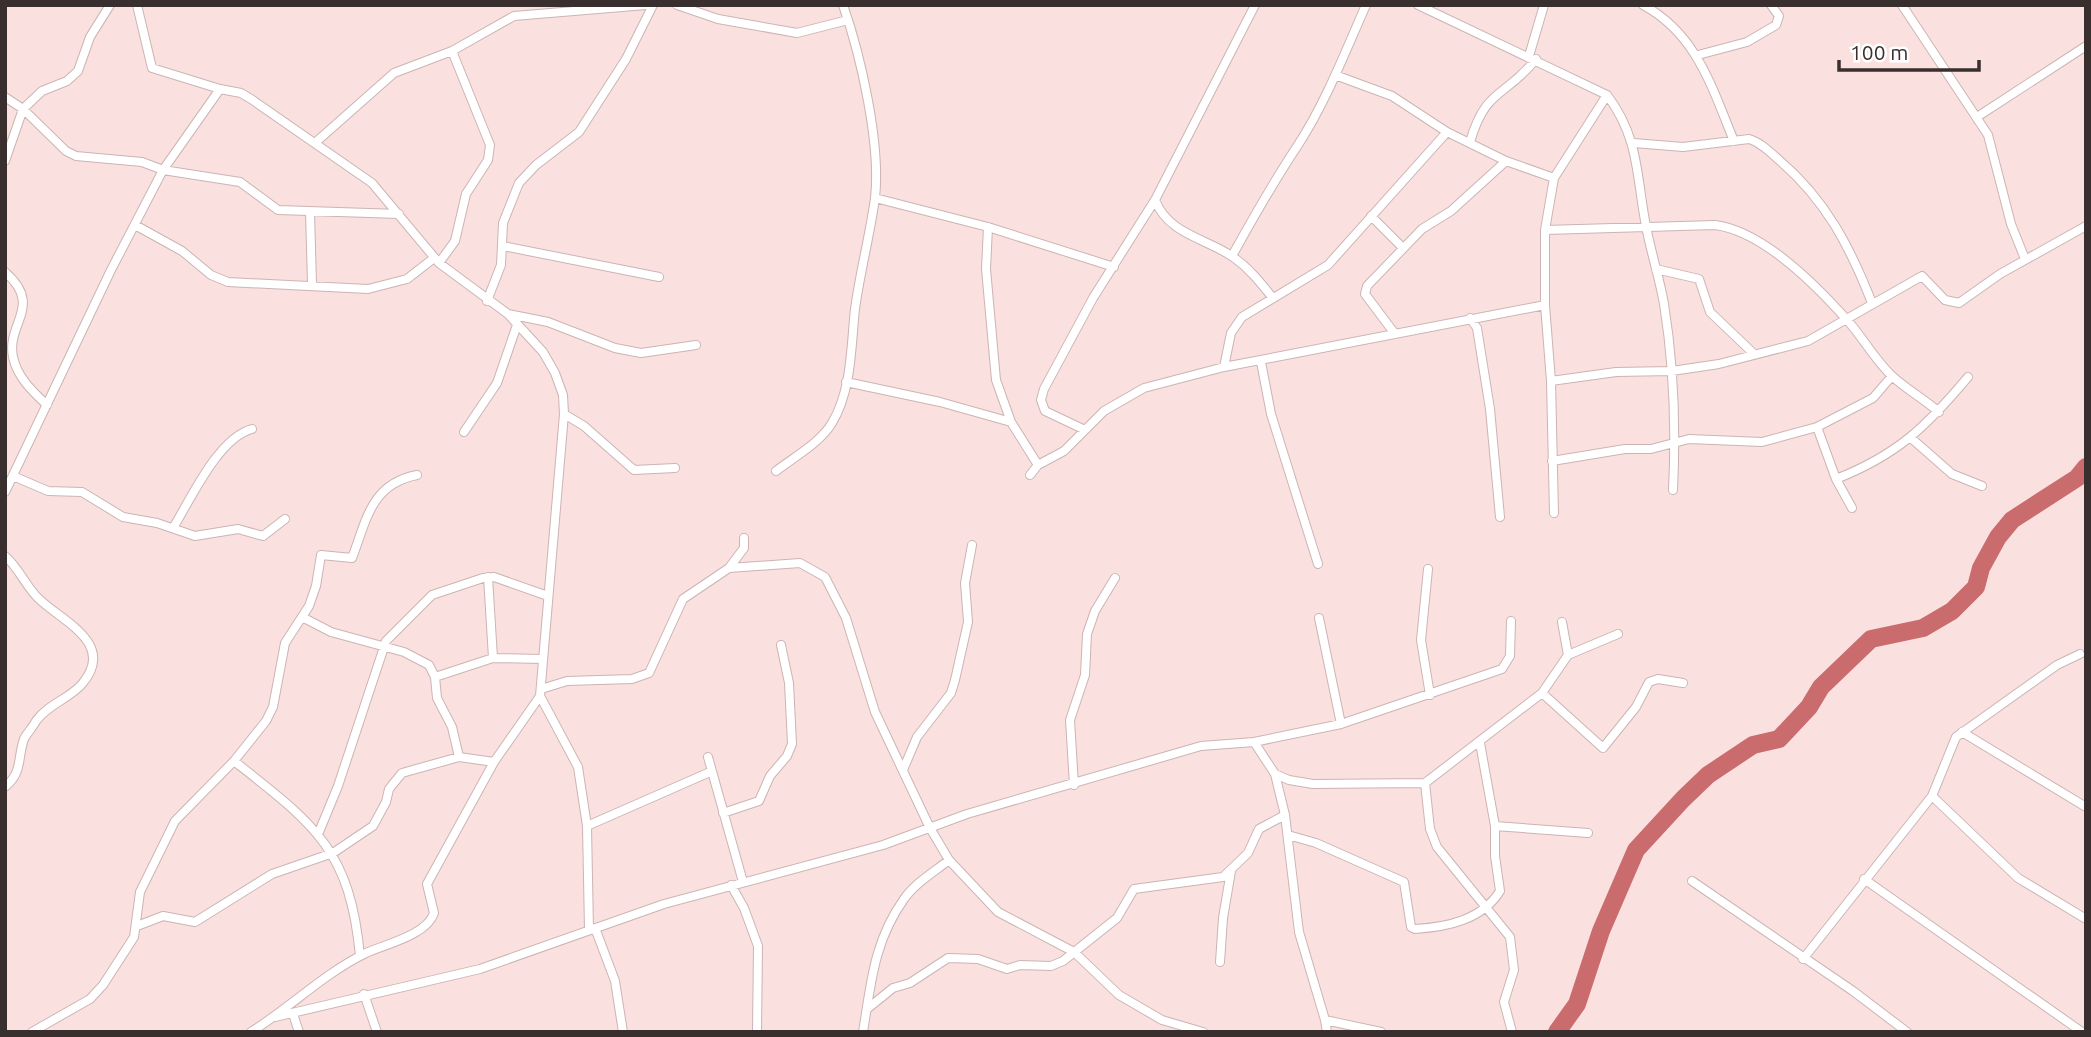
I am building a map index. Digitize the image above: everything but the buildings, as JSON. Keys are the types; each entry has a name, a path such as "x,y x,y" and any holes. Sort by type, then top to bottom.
{"street":[{"path":"5,161 23,108 42,91 67,80 78,71 90,37 110,5"},
{"path":"136,5 152,68 240,93 316,142 372,183 437,260 487,301 508,314 543,352 563,395 564,414 540,693 494,762 427,884 433,908 432,918 420,929 360,956 290,1001 275,1017 251,1032"},
{"path":"316,142 394,73 452,51 514,16 646,5"},
{"path":"487,301 501,265 503,223 519,183 536,165 579,132 626,59 653,5"},
{"path":"677,5 718,19 797,33 848,20"},
{"path":"776,471 821,436 832,424 846,382 857,293 875,198 871,121 843,5"},
{"path":"1083,429 1045,411 1041,400 1063,351 1155,200 1255,5"},
{"path":"1232,256 1280,169 1298,145 1335,75 1366,5"},
{"path":"1418,5 1608,95 1634,143 1646,228 1664,303 1672,371 1675,445 1673,490"},
{"path":"1470,142 1485,103 1515,82 1532,57 1544,5"},
{"path":"1643,5 1670,22 1698,55 1734,141"},
{"path":"1698,55 1746,42 1776,25 1779,16 1771,5"},
{"path":"1902,5 1988,135 2011,223 2025,259"},
{"path":"1977,117 2086,46"},
{"path":"135,225 182,251 219,280 368,289 389,286 407,279 437,260 455,241 466,194 491,154 490,145 452,51"},
{"path":"1335,75 1392,96 1447,132 1506,161 1554,178"},
{"path":"5,492 163,170 220,89"},
{"path":"1554,513 1551,382 1545,305 1545,230 1554,178 1608,95"},
{"path":"5,97 23,108 66,151 76,156 135,160 163,170 240,182 270,207 291,212 399,214"},
{"path":"1224,367 1231,333 1242,317 1272,296 1324,269 1447,132"},
{"path":"1634,143 1683,147 1749,139 1758,142 1793,172 1827,209 1850,247 1872,303"},
{"path":"1395,334 1365,290 1422,229 1451,211 1506,161"},
{"path":"875,198 988,226 1114,267"},
{"path":"1155,200 1160,212 1170,223 1232,256 1257,277 1272,296"},
{"path":"310,212 312,284"},
{"path":"1371,216 1403,248"},
{"path":"1545,230 1715,225 1741,231 1768,248 1848,321 1892,376 1939,412"},
{"path":"988,226 986,269 996,380 1011,422 1038,465"},
{"path":"1551,382 1616,372 1672,371 1719,365 1753,353 1808,341 1848,321 1872,303 1922,276 1945,300 1959,303 2025,259 2086,226"},
{"path":"503,246 659,277"},
{"path":"1656,269 1699,279 1710,312 1753,353"},
{"path":"5,272 19,290 25,312 12,346 13,358 29,388 47,405"},
{"path":"1030,475 1038,465 1064,451 1083,429 1104,411 1144,388 1224,367 1261,362 1545,305"},
{"path":"508,314 548,323 615,348 641,353 696,345"},
{"path":"1477,328 1483,316"},
{"path":"1470,318 1477,328 1490,409 1500,517"},
{"path":"464,432 497,383 517,325"},
{"path":"1261,362 1283,454 1318,564"},
{"path":"1552,461 1675,445 1702,438 1762,442 1817,427 1873,398 1892,376"},
{"path":"1836,479 1875,463 1911,439 1939,412 1968,377"},
{"path":"846,382 940,402 1011,422"},
{"path":"564,414 584,426 634,470 675,468"},
{"path":"1817,427 1836,479 1852,508"},
{"path":"173,528 202,478 233,436 252,429"},
{"path":"1911,439 1952,474 1982,486"},
{"path":"32,1032 90,999 134,937 140,891 175,821 234,761 270,715 285,643 302,617 316,586 321,555 352,558 377,497 384,488 417,475"},
{"path":"13,476 48,491 82,492 123,517 173,528 195,536 238,529 263,536 285,519"},
{"path":"540,693 567,681 632,680 649,673 683,599 729,568 744,548 744,538"},
{"path":"903,770 917,737 951,693 955,680 968,622 965,583 972,545"},
{"path":"5,556 15,564 37,598 68,618 86,640 94,657 81,686 55,702 39,717 24,739 16,778 5,787"},
{"path":"729,568 800,563 825,577 846,618 874,712 930,828 949,859 998,912 1074,952 1119,995 1162,1020 1203,1032"},
{"path":"1428,569 1422,640 1430,695"},
{"path":"318,832 370,694 382,647 432,595 488,577 548,596"},
{"path":"488,577 493,658"},
{"path":"1074,785 1070,720 1086,675 1087,634 1095,611 1115,578"},
{"path":"302,617 331,632 418,657 429,665 435,677 437,698 452,727 459,757"},
{"path":"1318,618 1340,724"},
{"path":"275,1017 480,969 664,904 883,845 967,814 1201,746 1254,742 1340,724 1502,669 1507,664 1511,621"},
{"path":"1562,622 1568,655"},
{"path":"1275,774 1289,780 1313,783 1425,783 1542,693 1568,655 1618,634"},
{"path":"723,813 759,801 770,776 790,750 789,683 781,645"},
{"path":"1803,959 1932,796 1956,737 2057,665 2080,654"},
{"path":"435,677 493,658 543,659"},
{"path":"1542,693 1602,748 1636,707 1649,682 1658,679 1683,683"},
{"path":"540,693 578,767 587,826 592,929 615,981 623,1032"},
{"path":"1962,732 2086,807"},
{"path":"1254,742 1275,774 1285,815 1299,932 1327,1032"},
{"path":"1288,835 1316,843 1404,882 1408,923 1415,929 1452,925 1488,907 1501,888 1495,856 1495,825 1480,743"},
{"path":"137,926 163,916 195,922 272,874 334,853 379,818 389,789 402,773 459,757 494,762"},
{"path":"708,757 710,772 744,882"},
{"path":"234,761 318,832 334,853 353,904 360,956"},
{"path":"587,826 710,772"},
{"path":"1425,783 1432,838 1510,937 1515,959 1504,1002 1512,1032"},
{"path":"1932,796 2018,878 2086,919"},
{"path":"867,1009 893,988 910,983 948,958 978,959 1007,969 1020,965 1051,966 1118,919 1134,889 1213,880 1231,871 1248,853 1259,829 1285,815"},
{"path":"1495,825 1588,833"},
{"path":"863,1032 877,948 903,900 949,859"},
{"path":"1220,962 1223,918 1231,871"},
{"path":"1864,879 2082,1032"},
{"path":"1692,881 1853,991 1907,1032"},
{"path":"732,886 744,908 758,946 757,1032"},
{"path":"364,995 377,1032"},
{"path":"293,1014 299,1032"},
{"path":"1325,1020 1381,1032"}],"waterway":[{"path":"1557,1032 1577,1004 1601,931 1636,850 1683,799 1708,775 1753,745 1779,739 1809,707 1821,687 1871,639 1923,628 1952,611 1976,587 1981,568 1998,537 2012,520 2077,478 2086,467"}]}
